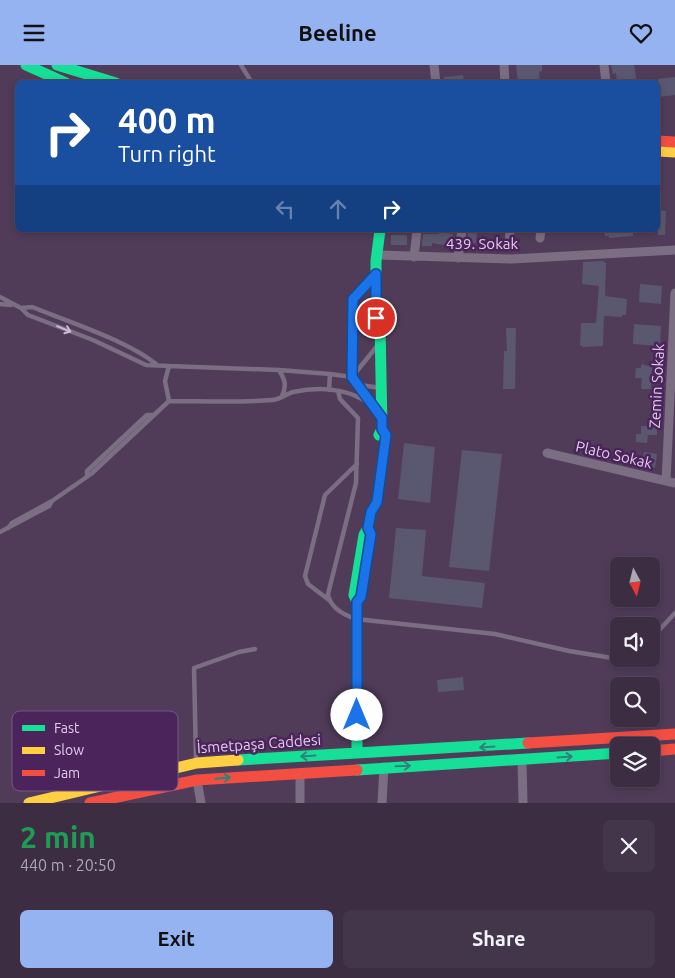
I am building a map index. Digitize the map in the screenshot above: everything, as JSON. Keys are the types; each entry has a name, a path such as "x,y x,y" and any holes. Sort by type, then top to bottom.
{"main road":[{"path":"26,65 59,80"},
{"path":"56,65 106,80"},
{"path":"660,141 675,142"},
{"path":"660,151 675,152"},
{"path":"357,769 357,602 354,595 364,535 368,528 371,512 369,504 382,423 380,324 376,318 376,274 380,232"},
{"path":"379,256 382,260 384,318 380,324"},
{"name":"İsmetpaşa Caddesi","path":"655,737 675,734"},
{"name":"İsmetpaşa Caddesi","path":"178,768 197,763 357,752 610,742"},
{"path":"522,744 522,760"},
{"path":"660,750 675,749"},
{"name":"İsmetpaşa Caddesi","path":"178,784 197,780 610,754"},
{"path":"197,763 197,780"},
{"name":"İsmetpaşa Caddesi","path":"29,803 80,791"},
{"path":"84,791 88,803"},
{"name":"İsmetpaşa Caddesi","path":"88,803 145,791"}],"street":[{"path":"434,65 436,80"},
{"path":"504,65 505,80"},
{"path":"604,65 606,80"},
{"path":"414,257 417,232"},
{"path":"458,259 462,232"},
{"path":"509,246 510,232"},
{"name":"439. Sokak","path":"379,256 512,259 675,250"},
{"name":"Zemin Sokak","path":"670,482 675,293"},
{"name":"Plato Sokak","path":"547,453 670,482"},
{"path":"522,760 523,803"},
{"path":"382,803 384,767"},
{"path":"300,773 300,803"},
{"path":"197,780 201,803"}],"lane":[{"path":"241,65 250,80"},
{"path":"352,377 353,299 376,274"},
{"path":"0,297 21,308 28,315 93,340 146,365 279,370 352,377 360,385 382,423"},
{"path":"0,304 14,305"},
{"path":"21,308 32,307 96,334 148,358 156,364"},
{"path":"352,377 381,342"},
{"path":"169,366 165,381 169,401"},
{"path":"279,370 285,380 286,388 282,397"},
{"path":"329,390 330,375"},
{"path":"360,385 382,388"},
{"path":"0,532 8,528 12,523 52,501 88,475 86,471 147,415 152,415 169,401 274,400 301,391 329,390 338,391 364,400 374,408"},
{"path":"329,600 328,594 356,483 357,464 358,418 340,399 338,391"},
{"path":"357,464 325,495 305,576 308,584 346,616 356,619 495,633 569,651 610,658"},
{"path":"660,629 675,613"},
{"path":"197,763 194,668 239,652 255,649"}],"building":[{"path":"516,65 542,65 542,71 539,72 540,80 518,80"},
{"path":"611,65 634,65 636,80 617,80 616,73 613,74"},
{"path":"463,75 464,80 444,80 444,77"},
{"path":"675,77 675,95 660,97 660,80 658,79"},
{"path":"660,210 666,211 665,235 658,235 658,232 660,232"},
{"path":"439,232 453,234 451,246 432,243 432,246 422,246 423,234 439,234"},
{"path":"468,232 477,232 476,243 467,243"},
{"path":"604,232 633,232 633,236 609,238 609,236 605,236"},
{"path":"391,235 407,235 407,245 391,245"},
{"path":"603,261 606,263 605,296 627,299 626,315 622,315 622,317 604,316 603,346 583,347 580,345 581,323 596,323 599,286 582,284 583,262"},
{"path":"640,284 662,286 661,304 639,302"},
{"path":"634,324 661,326 660,346 633,344"},
{"path":"506,328 516,328 515,389 503,389 504,351 507,351"},
{"path":"641,364 652,367 651,389 641,389 642,378 635,378 636,368 641,368"},
{"path":"641,426 657,426 657,435 648,435 647,443 636,442 636,434 641,434"},
{"path":"404,443 435,447 430,503 398,499"},
{"path":"462,450 502,454 489,571 449,567"},
{"path":"644,452 657,454 655,468 642,466"},
{"path":"396,528 426,530 422,576 485,583 482,608 389,598"},
{"path":"463,677 464,690 438,692 437,680"}],"traffic: fast":[{"path":"26,65 59,80"},
{"path":"57,65 106,80"},
{"path":"379,435 382,429 380,324 376,318 376,261 380,232"},
{"path":"357,752 357,602 354,595 364,535 368,528 371,512 377,502 386,435 382,429"},
{"path":"238,760 528,743"},
{"path":"357,770 610,754"}],"traffic: slow":[{"path":"660,151 675,152"},
{"path":"178,768 197,763 238,760"},
{"path":"29,803 79,791"}],"traffic: jam":[{"path":"660,141 675,142"},
{"path":"528,743 675,734"},
{"path":"660,750 675,749"},
{"path":"178,784 197,780 357,770"},
{"path":"90,803 146,791"}],"route":[{"path":"357,715 357,602 361,597 371,534 368,528 371,512 377,502 386,435 382,429 382,418 370,403 360,385 352,377 353,299 376,274 376,318"}]}
